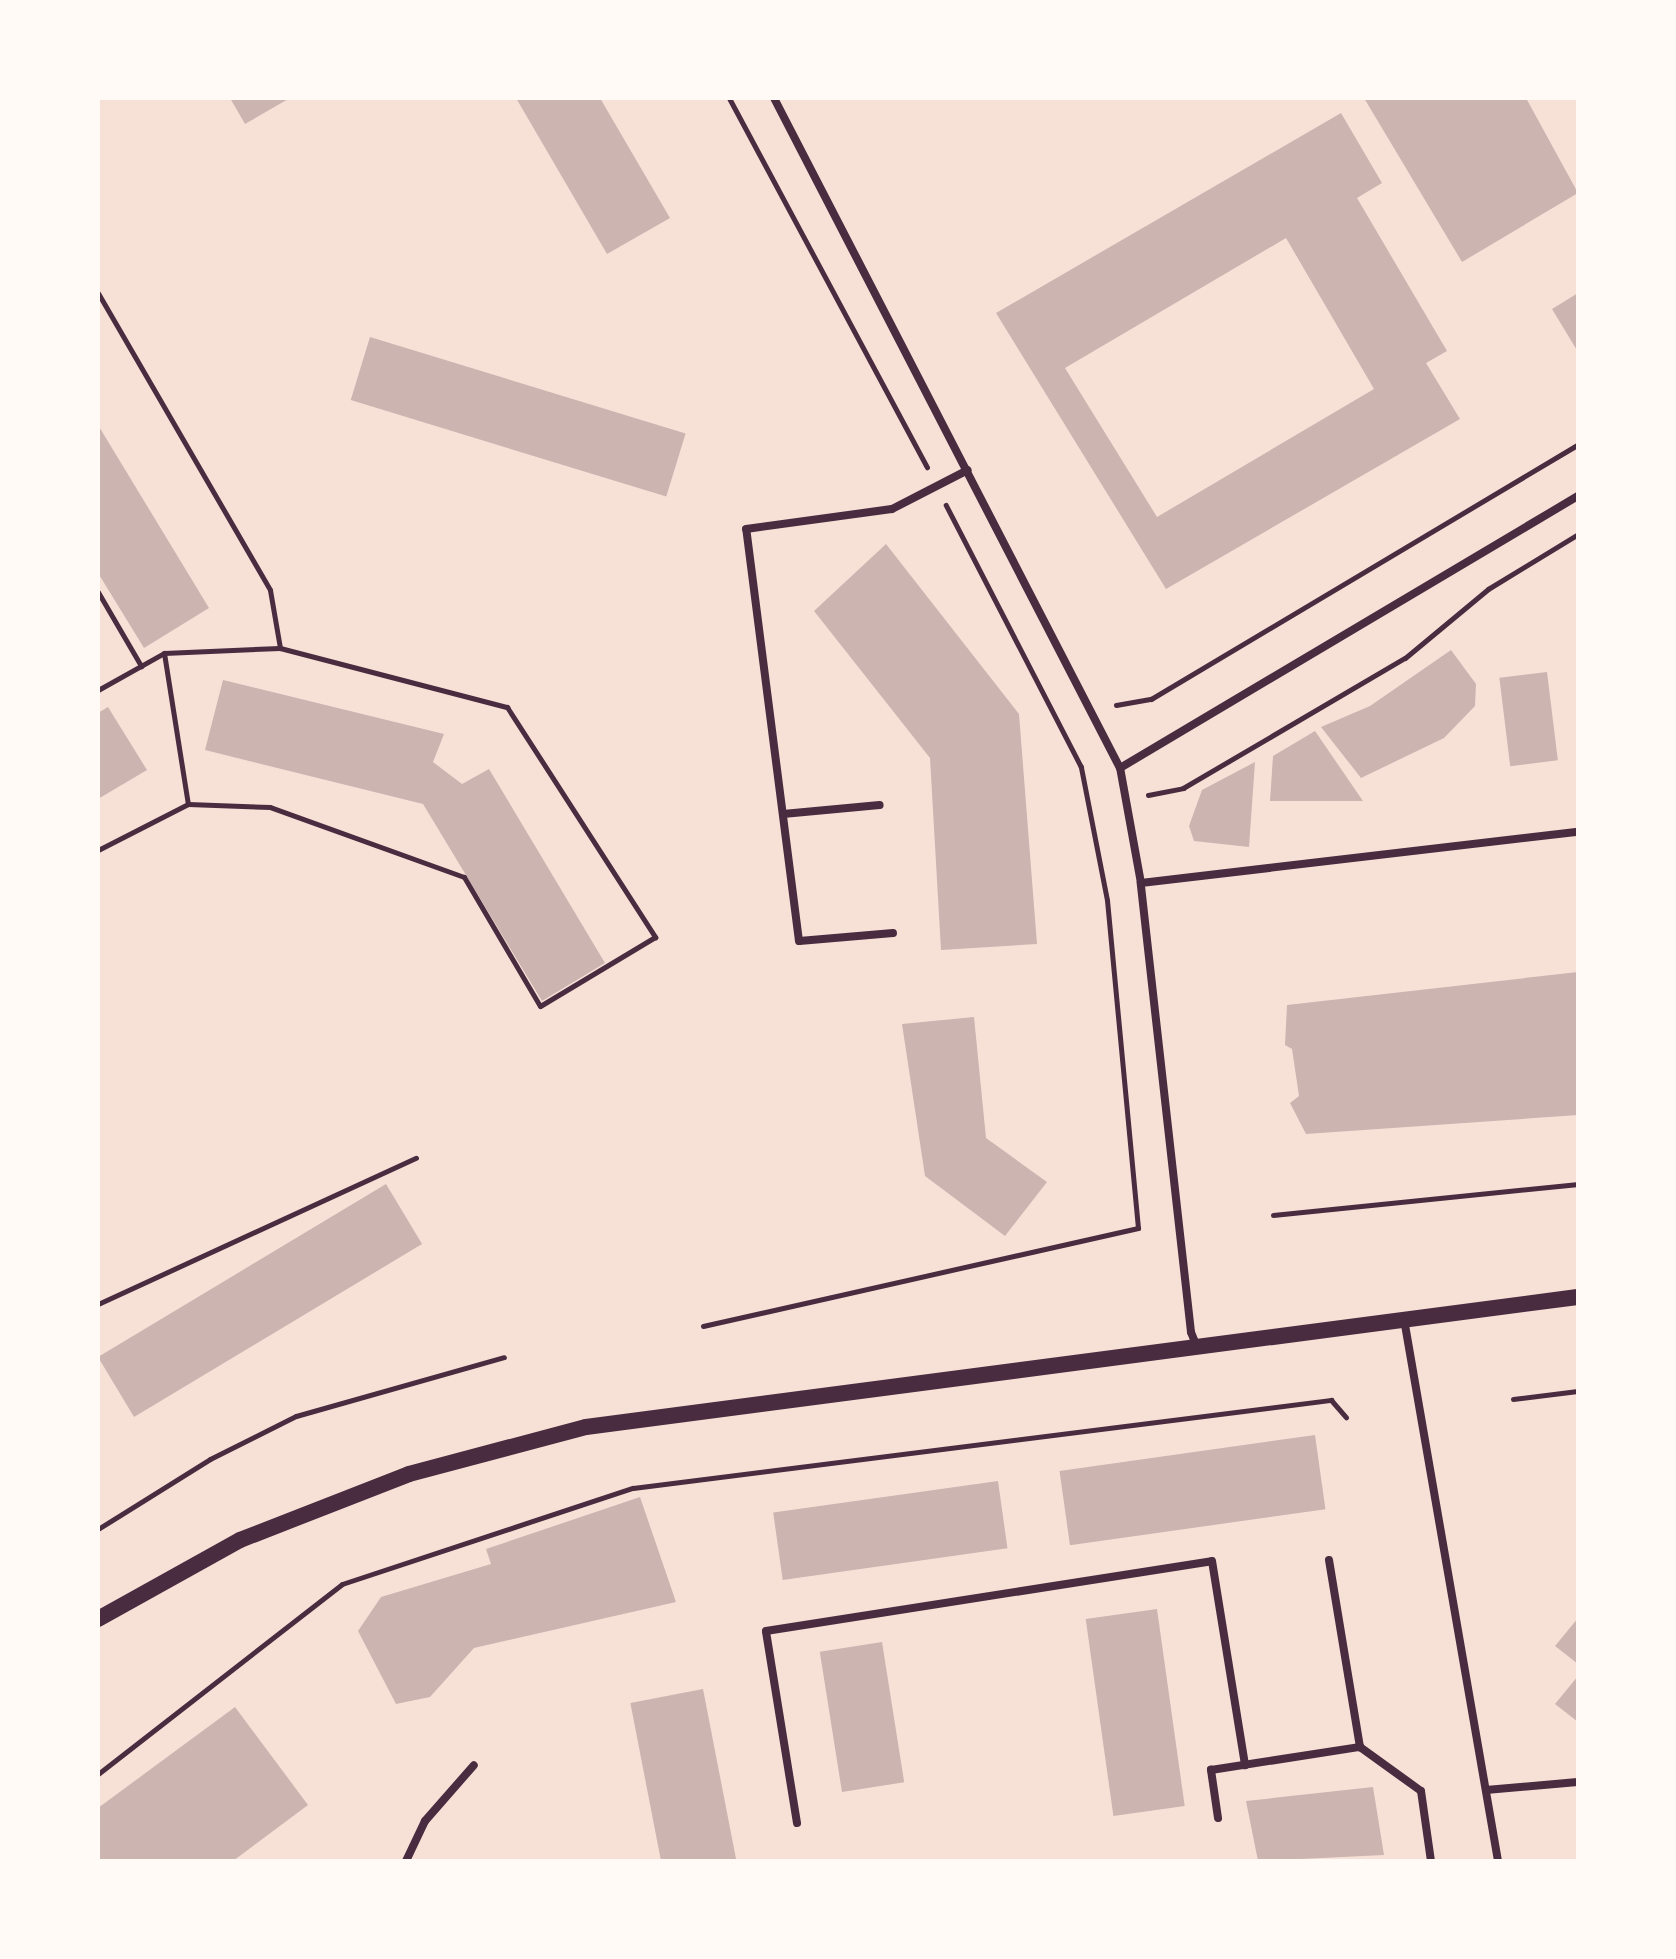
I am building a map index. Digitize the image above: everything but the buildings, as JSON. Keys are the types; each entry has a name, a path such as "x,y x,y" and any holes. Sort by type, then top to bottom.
{"main road":[{"path":"98,1619 240,1540 409,1474 586,1427 1578,1297"}],"street":[{"path":"774,98 1120,768 1141,883 1191,1332 1197,1347"},
{"path":"893,933 799,941 746,529 892,509 968,470"},
{"path":"1120,768 1578,496"},
{"path":"783,814 880,805"},
{"path":"1141,883 1578,832"},
{"path":"1403,1318 1498,1861"},
{"path":"1329,1560 1360,1747"},
{"path":"797,1823 766,1631 1212,1561 1245,1765"},
{"path":"1218,1818 1211,1770 1360,1747 1421,1791 1431,1861"},
{"path":"406,1861 425,1821 474,1765"},
{"path":"1486,1790 1578,1782"}],"path":[{"path":"703,1326 1138,1228 1107,900 1081,767 937,486 729,98"},
{"path":"98,293 270,590 280,648"},
{"path":"1111,695 1117,707 1151,699 1578,444"},
{"path":"1089,808 1183,788 1405,658 1488,589 1578,534"},
{"path":"98,592 141,666"},
{"path":"98,690 164,653 280,648 507,707 655,937 540,1006 464,877 270,807 188,804 98,850"},
{"path":"164,653 188,804"},
{"path":"98,1304 416,1158"},
{"path":"1273,1215 1578,1184"},
{"path":"98,1529 210,1459 296,1416 504,1357"},
{"path":"1513,1399 1578,1391"},
{"path":"98,1774 342,1584 633,1488 1331,1400 1346,1417"}]}
